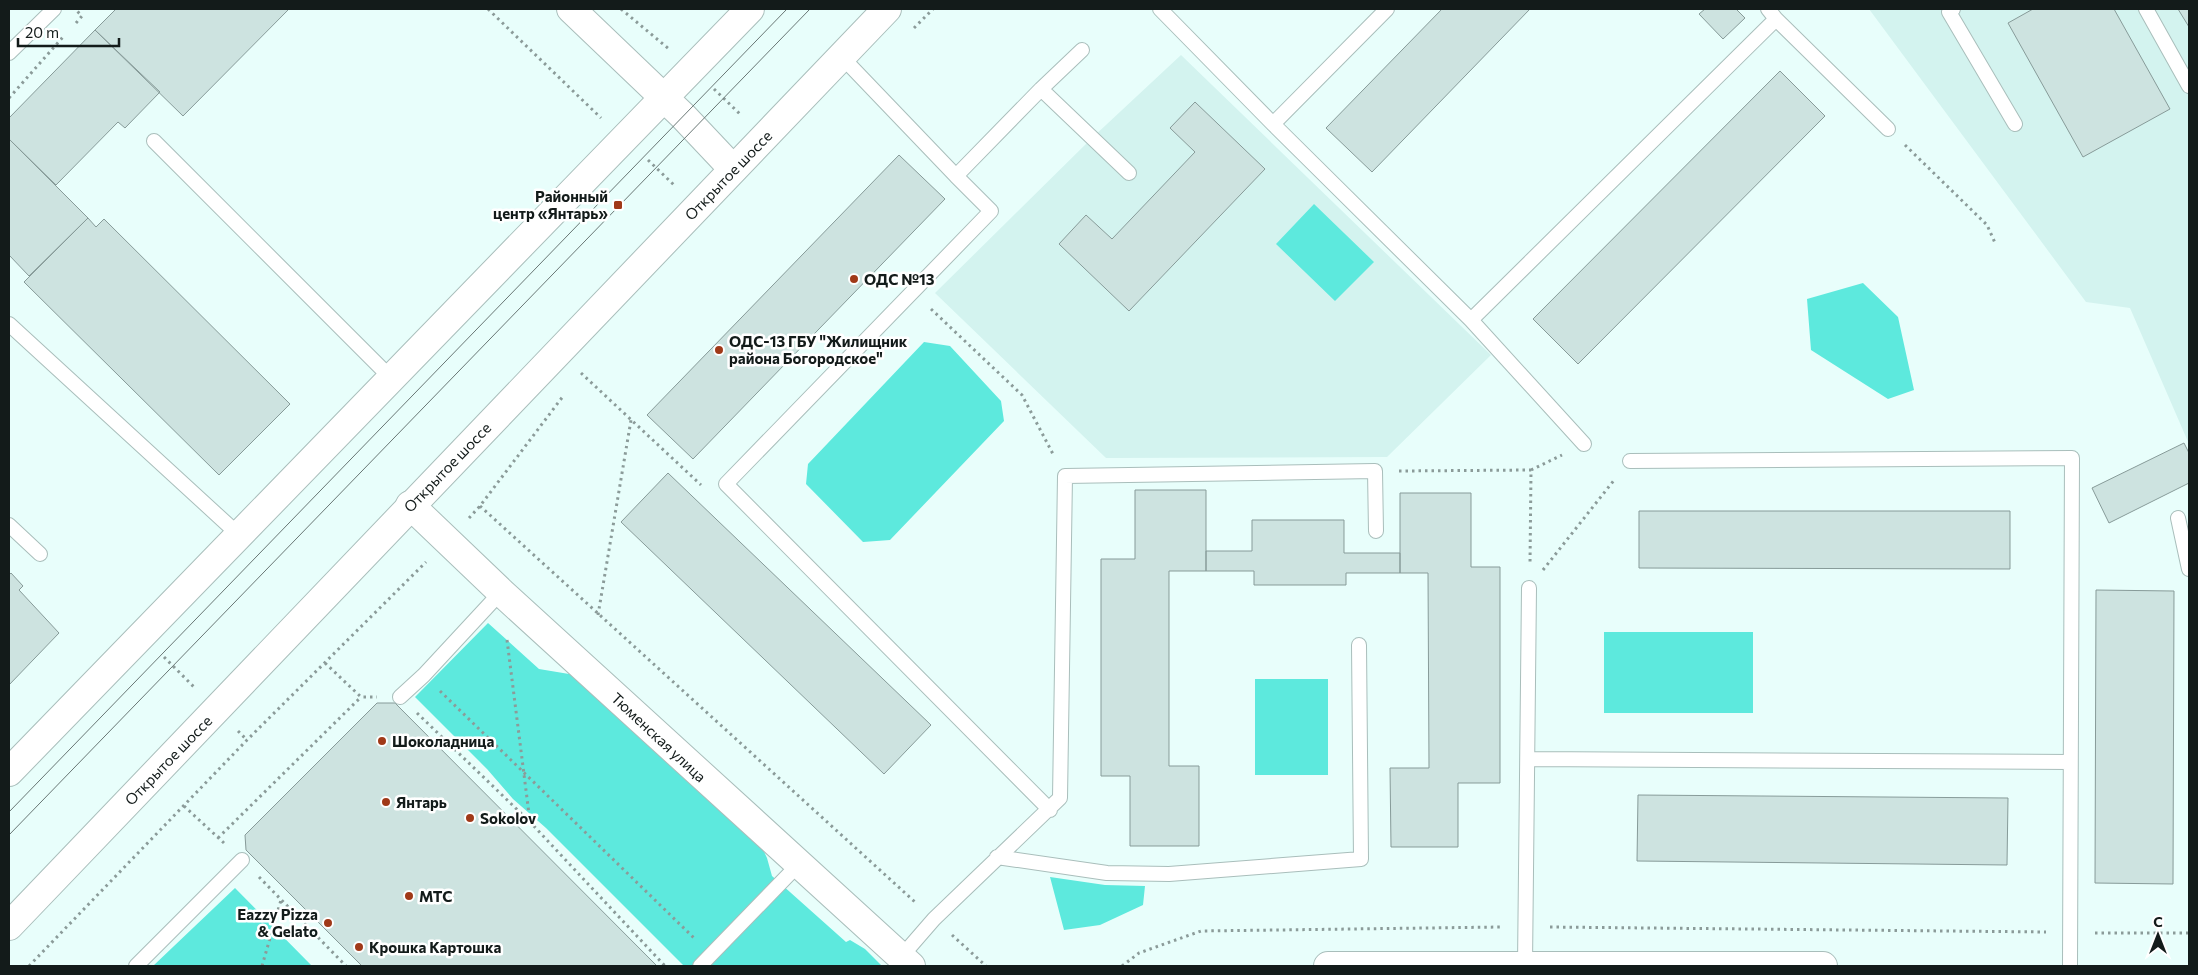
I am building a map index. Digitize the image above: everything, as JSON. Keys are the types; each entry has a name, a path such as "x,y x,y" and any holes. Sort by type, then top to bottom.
{"street":[{"path":"571,9 733,169"},
{"path":"9,772 750,9"},
{"name":"Открытое шоссе","path":"9,926 410,505 887,9"},
{"name":"Тюменская улица","path":"410,505 501,592 906,962"},
{"path":"1328,966 1823,966"}],"lane":[{"path":"9,53 54,9"},
{"path":"1160,9 1471,320 1584,444"},
{"path":"1273,124 1387,9"},
{"path":"1953,9 1949,12 2015,124"},
{"path":"2146,9 2189,86"},
{"path":"1471,320 1772,14 1888,129"},
{"path":"956,176 1082,50"},
{"path":"841,56 991,211 726,484 1050,810"},
{"path":"1041,89 1129,173"},
{"path":"154,141 391,378"},
{"path":"9,324 239,535"},
{"path":"1630,461 2072,458 2070,966"},
{"path":"906,962 934,919 997,857 1050,810 1060,798 1065,476 1375,472 1376,531"},
{"path":"2178,518 2189,569"},
{"path":"9,525 40,554"},
{"path":"1525,965 1529,759 1529,588"},
{"path":"400,697 424,675 501,592"},
{"path":"997,857 1107,873 1169,874 1361,859 1359,645"},
{"path":"1529,759 2070,762"},
{"path":"136,966 242,860"},
{"path":"700,966 798,865"}],"path":[{"path":"9,98 82,16 74,9"},
{"path":"488,9 594,111"},
{"path":"621,9 723,97 763,138"},
{"path":"913,29 933,9"},
{"path":"1888,129 1987,225 1996,245"},
{"path":"644,156 667,177"},
{"path":"913,291 1022,395 1065,476"},
{"path":"575,380 588,366"},
{"path":"581,373 701,486 726,484"},
{"path":"29,966 247,740 480,506 570,388"},
{"path":"598,616 631,420"},
{"path":"1375,472 1531,470 1584,444"},
{"path":"1529,588 1630,461"},
{"path":"1529,588 1531,470"},
{"path":"480,506 598,616 986,966"},
{"path":"501,592 530,822"},
{"path":"142,635 247,740"},
{"path":"325,663 361,697 400,697 530,822 665,966"},
{"path":"424,675 523,774 711,954"},
{"path":"218,838 361,697"},
{"path":"184,806 242,860 346,966"},
{"path":"262,966 281,900"},
{"path":"1122,966 1140,953 1201,931 1526,926 2189,932"}],"shaded area":[{"path":"1869,9 2189,9 2189,444 2130,308 2086,302"},
{"path":"1181,55 1491,355 1387,457 1106,458 935,293 1092,138"},
{"path":"1314,204 1374,262 1335,301 1276,244"},
{"path":"1863,283 1898,317 1914,390 1888,399 1811,350 1807,299"},
{"path":"924,342 950,346 1001,401 1004,421 890,540 863,542 806,484 808,464"},
{"path":"488,623 539,669 575,675 759,841 767,858 772,876 846,942 850,940 865,949 882,966 684,966 546,828 513,799 487,769 415,697"},
{"path":"1604,632 1753,632 1753,713 1604,713"},
{"path":"1255,679 1328,679 1328,775 1255,775"},
{"path":"1050,877 1105,885 1145,886 1143,905 1100,925 1064,930"},
{"path":"235,888 312,966 153,966"}],"building":[{"path":"116,9 289,9 183,116 95,30"},
{"path":"1442,9 1530,9 1372,172 1326,128"},
{"path":"1705,9 1736,9 1745,18 1723,39 1699,14"},
{"path":"2033,9 2114,9 2170,109 2083,157 2008,23"},
{"path":"2178,9 2189,9 2189,27"},
{"path":"95,30 160,92 125,128 118,122 56,185 9,139 9,118"},
{"path":"1780,71 1825,116 1578,364 1533,319"},
{"path":"1195,102 1265,169 1129,311 1059,244 1086,215 1112,239 1195,152 1170,128"},
{"path":"9,139 88,218 29,276 9,255"},
{"path":"899,155 945,199 693,459 647,415"},
{"path":"88,218 96,227 104,219 290,404 219,475 24,282"},
{"path":"2184,443 2189,453 2189,483 2109,523 2092,488"},
{"path":"668,473 931,725 884,774 621,522"},
{"path":"1135,490 1206,490 1206,571 1169,571 1169,766 1199,766 1199,846 1130,846 1130,776 1101,776 1101,559 1135,559"},
{"path":"1400,493 1471,493 1471,567 1500,567 1500,783 1458,783 1458,847 1391,847 1390,768 1429,768 1428,573 1400,573"},
{"path":"1639,511 2010,511 2010,569 1639,568"},
{"path":"1252,520 1344,520 1344,553 1400,553 1400,573 1346,573 1346,585 1254,585 1254,571 1206,571 1206,551 1252,551"},
{"path":"11,573 23,586 19,590 59,633 9,685 9,575"},
{"path":"2096,590 2174,591 2173,884 2095,883"},
{"name":"Янтарь","path":"377,703 395,703 657,966 362,966 246,850 245,835"},
{"path":"1638,795 2008,798 2007,865 1637,861"}],"tram line":[{"path":"9,812 787,9"},
{"path":"9,835 810,9"}],"place":[{"name":"Районный центр «Янтарь»","path":"618,205"},
{"name":"ОДС №13","path":"854,279"},
{"name":"ОДС-13 ГБУ \"Жилищник района Богородское\"","path":"719,350"},
{"name":"Шоколадница","path":"382,741"},
{"name":"Янтарь","path":"386,802"},
{"name":"Sokolov","path":"470,818"},
{"name":"МТС","path":"409,896"},
{"name":"Eazzy Pizza & Gelato","path":"328,923"},
{"name":"Крошка Картошка","path":"359,947"}]}
